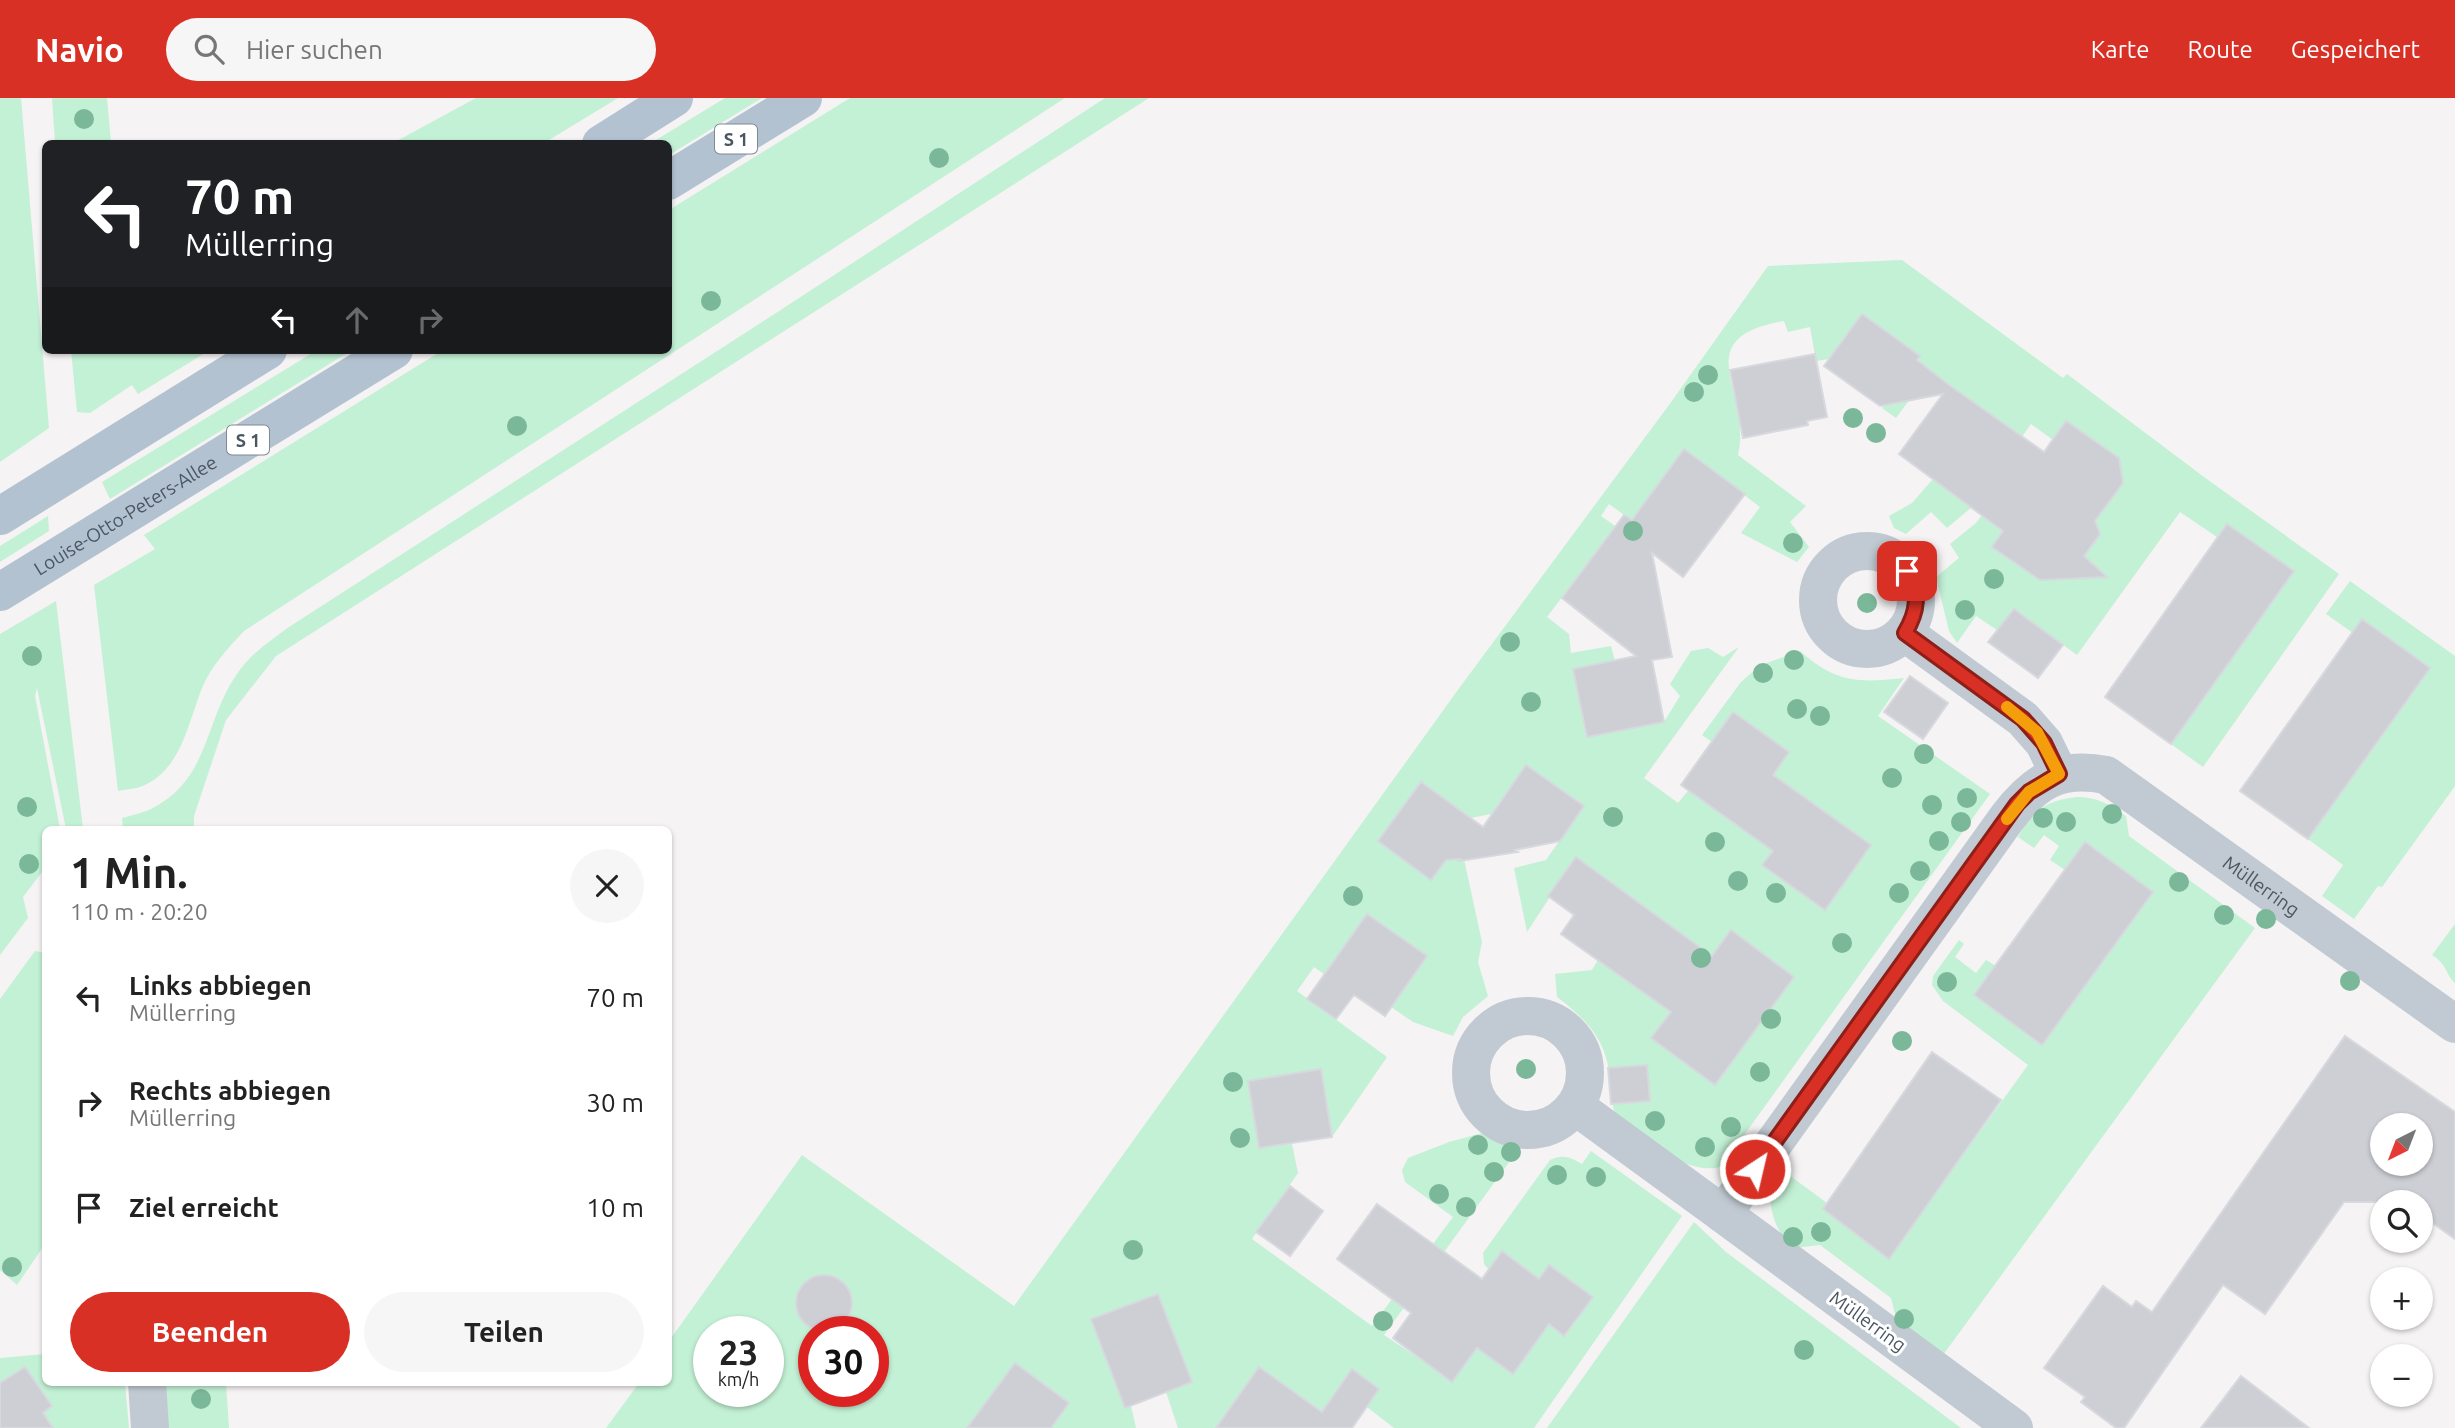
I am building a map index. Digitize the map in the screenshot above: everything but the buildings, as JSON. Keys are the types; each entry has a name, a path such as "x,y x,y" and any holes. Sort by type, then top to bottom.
{"main road":[{"path":"607,140 674,98"},
{"name":"S 1","path":"672,179 803,98"},
{"path":"0,516 262,354"},
{"name":"Louise-Otto-Peters-Allee","path":"0,592 388,354"}],"street":[{"path":"1905,633 2023,719 2044,743 2059,774"},
{"name":"Müllerring","path":"1723,1214 2012,811 2029,792 2059,774 2090,772 2106,775 2119,783 2455,1024"},
{"name":"Müllerring","path":"1575,1106 2014,1428"},
{"path":"146,1386 150,1428"}],"green space":[{"path":"0,98 21,98 49,428 0,462"},
{"path":"52,98 107,98 111,140 55,140"},
{"path":"476,98 618,98 549,140 399,140"},
{"path":"725,98 762,98 672,153 672,140 656,140"},
{"path":"850,98 1065,98 672,353 672,208"},
{"path":"1105,98 1149,98 276,656 226,720 194,816 194,826 123,826 122,818 153,808 172,796 186,781 196,765 226,692 237,674 254,654 275,637"},
{"path":"1902,260 2063,378 2067,374 2339,574 2203,767 2171,744 2294,571 2227,524 2217,537 2180,512 2077,655 2014,609 1997,630 1976,616 1957,643 1949,631 1936,577 1959,558 1950,544 1976,523 1986,510 2089,561 2084,556 2091,514 2119,458 2066,421 2053,440 2031,424 1972,507 1947,528 1931,512 1906,534 1894,528 1889,516 1912,503 1933,479 2009,428 1931,371 1896,418 1882,408 1920,356 1862,314 1829,359 1816,361 1810,327 1788,332 1784,321 1754,329 1737,340 1729,355 1729,371 1740,432 1738,455 1806,506 1790,522 1809,547 1797,562 1741,533 1760,507 1684,449 1641,508 1686,541 1668,565 1618,529 1604,542 1547,617 1569,634 1571,653 1611,646 1615,661 1573,669 1586,737 1664,722 1680,696 1670,684 1691,651 1708,648 1723,657 1739,647 1644,778 1678,803 1691,787 1773,851 1763,865 1824,910 1769,780 1789,752 1733,712 1712,742 1702,735 1741,682 1759,666 1800,651 1825,669 1848,678 1904,678 1878,716 1990,794 1721,1167 1692,1166 1679,1160 1652,1144 1616,1116 1603,1048 1584,1020 1557,997 1555,974 1592,970 1598,960 1573,862 1527,932 1514,868 1546,860 1584,806 1526,765 1491,814 1471,818 1421,783 1378,841 1431,880 1446,860 1464,859 1482,942 1478,962 1488,996 1463,1017 1453,1036 1413,1022 1391,1007 1426,956 1367,914 1324,974 1314,967 1297,991 1387,1057 1332,1137 1321,1069 1248,1081 1259,1148 1292,1144 1298,1173 1252,1239 1372,1326 1453,1217 1405,1182 1402,1170 1408,1158 1482,1133 1507,1146 1520,1147 1384,1335 1453,1381 1477,1348 1513,1373 1549,1324 1565,1336 1592,1298 1549,1265 1539,1279 1502,1252 1489,1270 1484,1264 1483,1253 1550,1160 1566,1157 1582,1164 1591,1151 1682,1216 1534,1428 1394,1428 1367,1407 1379,1389 1352,1370 1338,1389 1346,1396 1323,1428 1178,1428 1166,1392 1192,1382 1158,1294 1091,1319 1125,1408 1131,1406 1136,1428 606,1428 637,1386 672,1386 672,1337 802,1155 1014,1306 1460,687 1669,405 1768,266","holes":["1609,504 1627,517 1618,528 1601,516","1731,930 1794,977 1715,1084 1651,1038"]},
{"path":"71,354 203,354 138,394 132,385 90,413 77,412"},
{"path":"310,354 346,354 110,499 102,482"},
{"path":"437,354 671,354 244,631 210,672 182,743 168,767 145,785 118,791 94,585 155,549 144,535"},
{"path":"48,516 49,531 0,562 0,546"},
{"path":"2350,581 2455,656 2455,786 2382,887 2378,886 2354,919 2322,896 2343,865 2308,839 2429,668 2353,633 2326,614"},
{"path":"56,601 83,826 65,826 37,688 35,696 59,826 42,826 42,872 23,897 28,918 0,955 0,634"},
{"path":"2076,797 2102,802 2126,816 2129,836 2255,928 1943,1355 1897,1322 1891,1298 1820,1245 1794,1248 1786,1241 1772,1212 1772,1180 1776,1170 1789,1175 1827,1203 1823,1210 1889,1258 2028,1065 1943,1001 1932,985 1933,976 1959,940 1964,944 1955,957 1976,973 1986,960 1996,966 1974,996 2042,1045 2153,892 2085,842 2065,870 2050,860 2059,846 2044,835 2034,848 2018,837 2041,808 2056,801"},
{"path":"2455,924 2455,983 2441,962 2432,955"},
{"path":"35,951 42,952 42,1248 17,1285 0,1270 0,999"},
{"path":"1694,1222 1726,1252 1961,1428 1547,1428"},
{"path":"42,1354 42,1386 125,1386 129,1428 53,1428 43,1413 52,1406 25,1367 0,1383 0,1358"},
{"path":"164,1386 226,1386 229,1428 168,1428"}],"slow traffic":[{"path":"2007,707 2037,732 2059,774 2029,792 2007,819"}],"route":[{"path":"1755,1169 2017,804 2029,792 2059,774 2037,732 2023,719 1905,633 1913,619 1917,603 1915,587 1907,571"}]}
